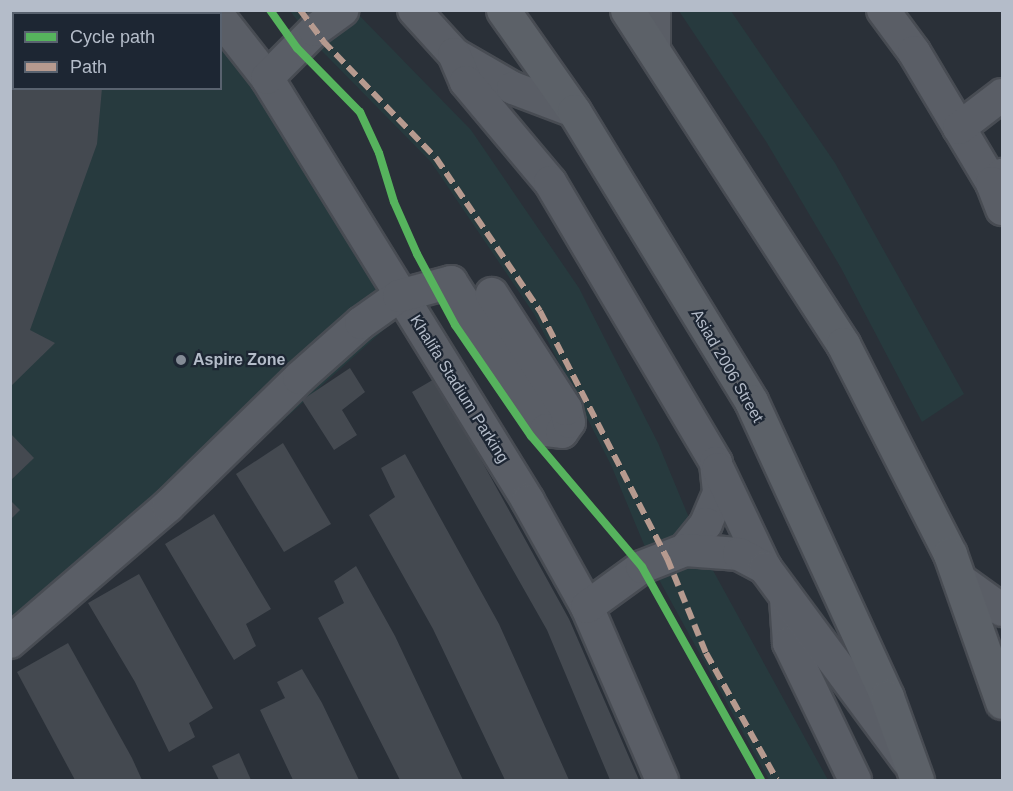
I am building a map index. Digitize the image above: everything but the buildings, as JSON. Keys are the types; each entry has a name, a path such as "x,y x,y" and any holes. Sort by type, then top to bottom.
{"main road":[{"name":"Asiad 2006 Street","path":"503,10 574,111 751,400 887,696 914,772"},
{"path":"627,10 654,48 843,344 959,579 1002,702"}],"street":[{"path":"267,78 315,30 343,10"},
{"path":"654,10 654,48"},
{"path":"883,10 914,52 959,128 999,189"},
{"path":"412,12 454,54 513,88 574,111"},
{"name":"Khalifa Stadium Parking","path":"222,21 267,78 399,296 528,501 586,607 662,780"},
{"path":"454,54 466,82 550,182 716,463 765,568 914,772"},
{"path":"959,128 1002,95"},
{"path":"10,642 168,506 299,378 361,323 399,296 451,282 546,430 562,432 569,422 566,409 492,294"},
{"path":"685,550 706,524 719,493 716,463"},
{"path":"586,607 642,567 685,550 739,554 765,568"},
{"path":"959,579 1002,610"},
{"path":"786,598 789,643 855,780"}],"green space":[{"name":"Aspire Zone","path":"11,11 215,11 12,12 12,90 222,90 222,20 399,296 389,325 199,496 11,651"},
{"path":"290,11 355,11 471,130 579,288 658,443 704,554 828,780 769,780 657,576 611,465 534,314 431,162 318,47"},
{"path":"679,11 731,11 835,163 964,394 922,422 841,268 767,143"}],"marked path":[{"path":"300,10 323,41 436,158 540,311 667,558 706,653 777,780"}],"cycle path":[{"path":"270,10 297,48 360,112 379,153 394,202 417,254 455,325 531,436 642,567 761,780"}],"place":[{"name":"Aspire Zone","path":"181,360"}]}
